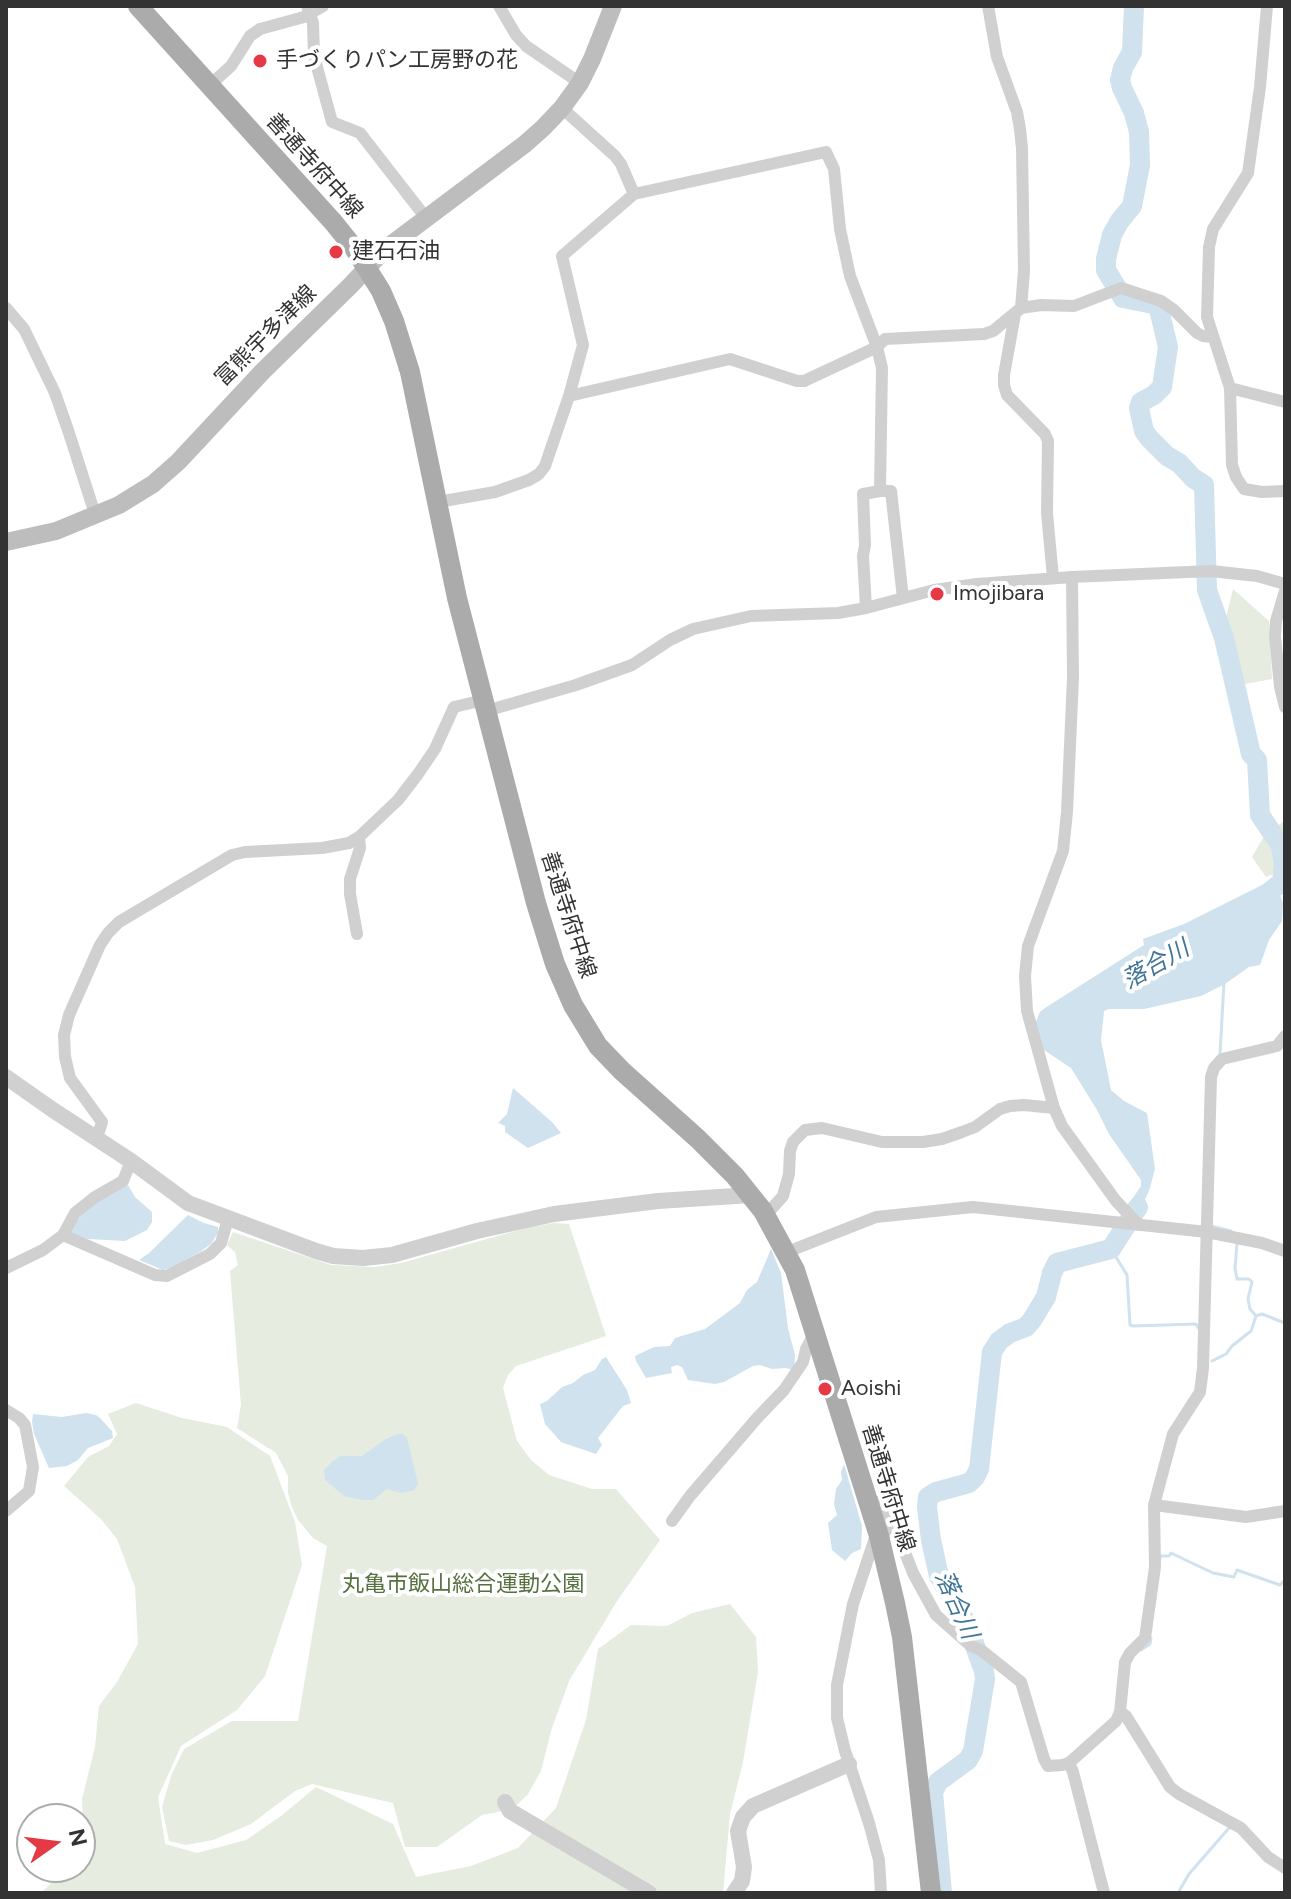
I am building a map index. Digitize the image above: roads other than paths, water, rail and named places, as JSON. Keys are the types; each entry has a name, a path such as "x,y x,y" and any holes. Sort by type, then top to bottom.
{"main road":[{"name":"善通寺府中線","path":"138,6 334,223 381,291 402,343 457,598 555,964 598,1046 698,1139 751,1195 766,1215 795,1270 881,1534 902,1637 931,1893"},
{"name":"富熊宇多津線","path":"6,542 56,531 119,505 153,484 178,462 263,371 384,250 525,144 562,108 592,59 613,6"}],"street":[{"path":"210,85 231,66 250,36 260,29 323,6"},
{"path":"499,6 526,46 580,83"},
{"path":"988,6 997,57 1020,129 1024,271 1004,385 1007,395 1045,434 1048,441 1047,513 1053,578"},
{"path":"1267,6 1248,173 1213,229 1209,247 1207,317 1230,388 1232,465 1236,477 1244,489 1285,491"},
{"path":"308,10 313,23 314,56 332,122 360,133 426,218"},
{"path":"562,108 615,156 634,194"},
{"path":"438,502 495,492 529,480 539,474 549,457 583,345 562,256 634,194 826,152 834,169 840,229 850,276 882,368 880,491"},
{"path":"569,396 730,359 804,381 877,347 885,339 984,334 993,331 1018,311 1041,305 1084,304 1118,289 1161,301 1197,333 1213,337"},
{"path":"6,308 24,329 55,393 95,514"},
{"path":"1230,388 1285,402"},
{"path":"866,608 863,494 891,491 903,598"},
{"path":"97,1138 102,1122 70,1078 64,1035 69,1015 108,933 119,922 232,855 322,848 349,843 359,837 398,800 418,774 435,749 454,707 485,706 576,685 632,665 693,629 751,616 838,613 934,590 1053,578 1192,570 1257,576 1285,584"},
{"path":"1072,577 1073,678 1063,851 1028,946 1025,976 1027,1011 1054,1108 1062,1126 1130,1220"},
{"path":"1285,591 1275,636 1285,707"},
{"path":"357,934 350,879 360,848 359,837"},
{"path":"868,1499 879,1503 936,1615 1021,1682 1048,1766 1069,1763 1116,1721 1120,1712 1125,1662 1145,1638 1155,1567 1154,1505 1173,1434 1200,1392 1211,1077 1222,1059 1277,1046 1285,1036"},
{"path":"6,1077 188,1203 333,1256 363,1258 392,1255 477,1231 554,1214 658,1201 751,1195"},
{"path":"766,1215 783,1196 793,1142 805,1130 822,1128 882,1142 923,1142 975,1127 1000,1109 1010,1106 1054,1108"},
{"path":"6,1268 43,1250 63,1235 75,1213 123,1181 131,1161"},
{"path":"787,1252 876,1217 973,1207 1130,1220 1262,1243 1285,1251"},
{"path":"63,1235 155,1275 167,1276 210,1254 221,1243 228,1219"},
{"path":"672,1521 690,1496 784,1390 803,1362 815,1332"},
{"path":"6,1410 25,1425 33,1467 29,1491 6,1511"},
{"path":"1154,1505 1246,1517 1285,1511"},
{"path":"880,1892 879,1860 837,1718 837,1685 853,1604 881,1534"},
{"path":"1120,1712 1126,1716 1170,1787 1241,1828 1268,1857 1285,1868"},
{"path":"1069,1763 1104,1893"},
{"path":"734,1893 742,1881 744,1867 738,1831 743,1817 753,1806 849,1764"},
{"path":"505,1802 510,1811 649,1893"}],"water":[{"path":"1276,878 1284,884 1279,893 1283,903 1282,921 1269,940 1260,965 1249,967 1201,996 1144,1009 1104,1011 1101,1040 1111,1090 1147,1113 1155,1169 1138,1214 1128,1205 1141,1186 1141,1180 1109,1134 1071,1068 1041,1048 1035,1024 1045,1008 1144,945 1143,939 1184,924"},
{"path":"513,1088 561,1133 528,1148 505,1132 505,1126 498,1123 507,1114"},
{"path":"128,1185 135,1197 152,1212 152,1222 147,1230 125,1241 88,1239 69,1233 80,1217 99,1200"},
{"path":"188,1215 218,1227 211,1244 163,1270 139,1260 149,1253"},
{"path":"771,1249 781,1273 795,1355 794,1370 753,1366 715,1384 688,1380 682,1367 677,1365 671,1367 672,1373 646,1378 635,1356 654,1347 670,1346 675,1338 705,1329 740,1303 747,1290 757,1282"},
{"path":"606,1357 627,1390 631,1403 623,1406 598,1438 602,1445 596,1454 561,1442 545,1424 540,1404 562,1387 595,1370"},
{"path":"86,1413 100,1418 112,1431 113,1438 88,1448 78,1460 67,1466 49,1468 34,1434 33,1414 62,1417"},
{"path":"398,1434 407,1438 418,1484 414,1490 401,1493 387,1489 373,1500 363,1500 344,1496 325,1480 324,1470 333,1461 341,1456 362,1456"},
{"path":"844,1464 862,1526 861,1549 845,1561 832,1550 828,1523 837,1515 834,1504 836,1489 842,1480"}],"waterway":[{"name":"落合川","path":"1134,6 1132,52 1120,80 1139,132 1140,165 1132,206 1112,235 1106,270 1123,298 1158,305 1168,347 1162,387 1141,402 1139,408 1144,431 1167,456 1204,485 1207,590 1224,638 1251,754 1257,760 1260,815 1281,846 1284,864 1282,882 1263,897"},
{"path":"1220,1054 1224,982"},
{"name":"落合川","path":"942,1893 933,1792 938,1782 968,1760 973,1751 985,1679 967,1624 939,1576 931,1540 928,1497 969,1483 979,1469 992,1352 999,1341 1026,1327 1032,1320 1046,1297 1057,1263 1111,1249 1138,1207"},
{"path":"1211,1226 1231,1231"},
{"path":"1237,1244 1237,1279 1252,1282 1248,1299 1250,1309 1256,1316"},
{"path":"1111,1249 1127,1275 1130,1325 1196,1324 1199,1329"},
{"path":"1212,1361 1226,1354 1251,1331 1256,1316 1262,1314 1285,1323"},
{"path":"1160,1559 1160,1556 1171,1553 1213,1573 1234,1577 1237,1570 1280,1585 1285,1580"},
{"path":"1141,1650 1150,1644 1151,1638"},
{"path":"1178,1893 1189,1874 1229,1828"}],"place":[{"name":"手づくりパン工房野の花","path":"260,61"},
{"name":"建石石油","path":"336,252"},
{"name":"Imojibara","path":"937,594"},
{"name":"Aoishi","path":"825,1389"}],"park label":[{"name":"丸亀市飯山総合運動公園","path":"463,1585"}]}
